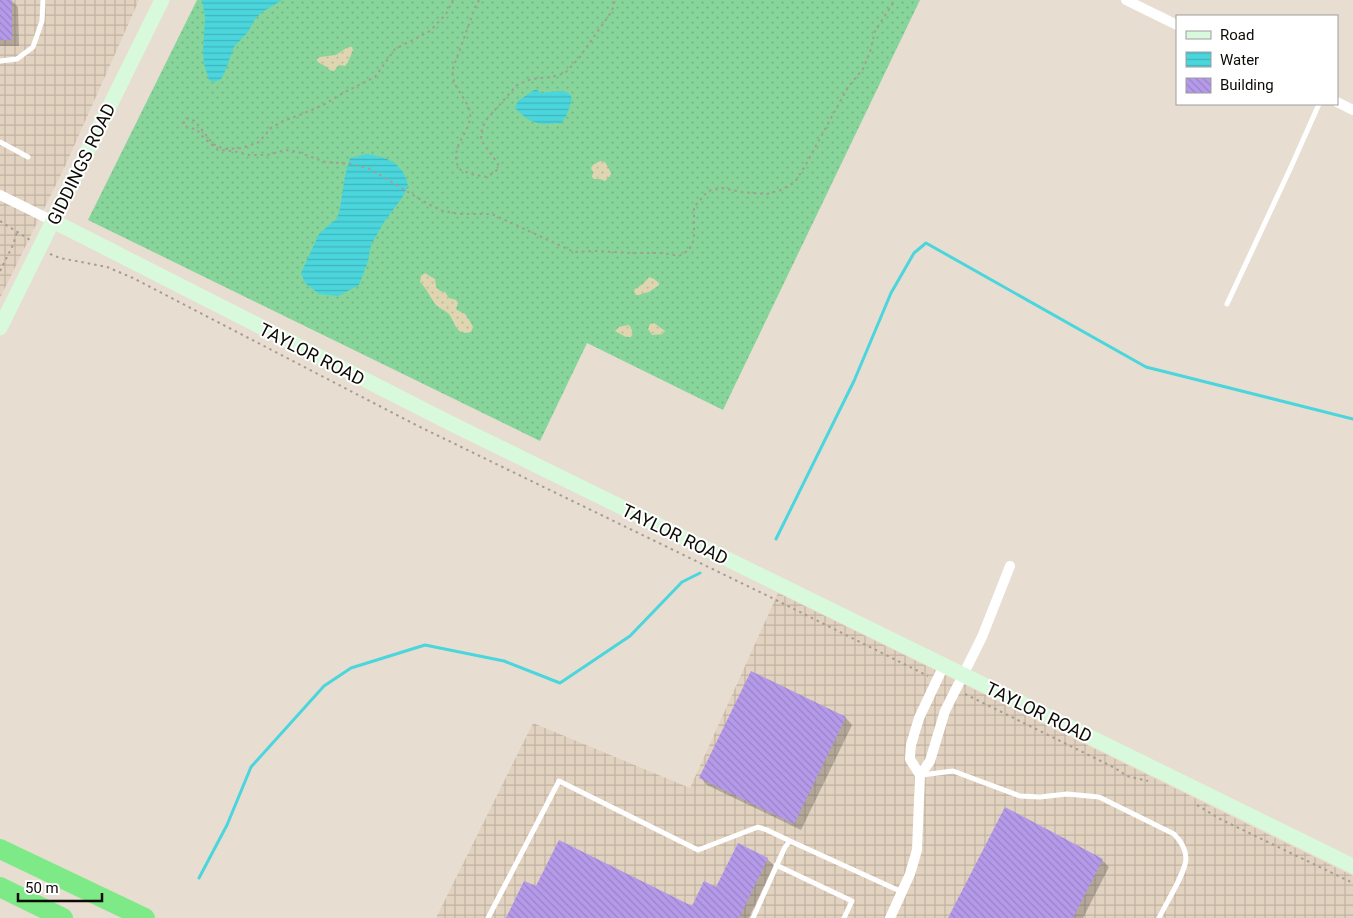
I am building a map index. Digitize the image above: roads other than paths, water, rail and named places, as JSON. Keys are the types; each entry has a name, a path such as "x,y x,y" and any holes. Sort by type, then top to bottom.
{"highway":[{"path":"0,848 145,918"},
{"path":"0,887 63,918"}],"street":[{"name":"GIDDINGS ROAD","path":"0,328 162,0"},
{"path":"1126,0 1176,25"},
{"path":"1338,102 1353,110"},
{"name":"TAYLOR ROAD","path":"0,195 450,424 1353,866"},
{"path":"920,775 930,762 945,711 982,637 1010,566"},
{"path":"890,918 910,874 917,850 920,775 910,759 911,745 919,718 944,665"}],"lane":[{"path":"0,61 17,59 32,47 42,21 44,0"},
{"path":"1227,304 1319,105"},
{"path":"0,142 28,157"},
{"path":"920,775 953,771 1020,796 1040,797 1067,794 1099,797 1174,834 1183,844 1186,859 1182,873 1159,918"},
{"path":"488,918 559,781 698,850 758,828 767,830 902,892"},
{"path":"753,918 776,865 790,841"},
{"path":"776,865 852,901 844,918"}],"water":[{"path":"202,0 282,0 262,12 255,19 248,32 234,47 221,79 214,82 209,80 204,64 205,17"},
{"path":"534,90 541,93 565,91 570,94 572,99 570,106 560,124 533,122 515,108 518,101"},
{"path":"367,154 383,158 397,165 405,175 408,186 371,245 368,261 359,285 338,296 319,294 305,283 301,273 319,234 337,219 350,158"}],"waterway":[{"path":"776,539 854,381 891,293 914,253 926,243 1146,367 1353,419"},
{"path":"199,878 227,825 251,767 324,686 351,668 425,645 504,661 560,683 630,636 682,582 700,573"}]}
